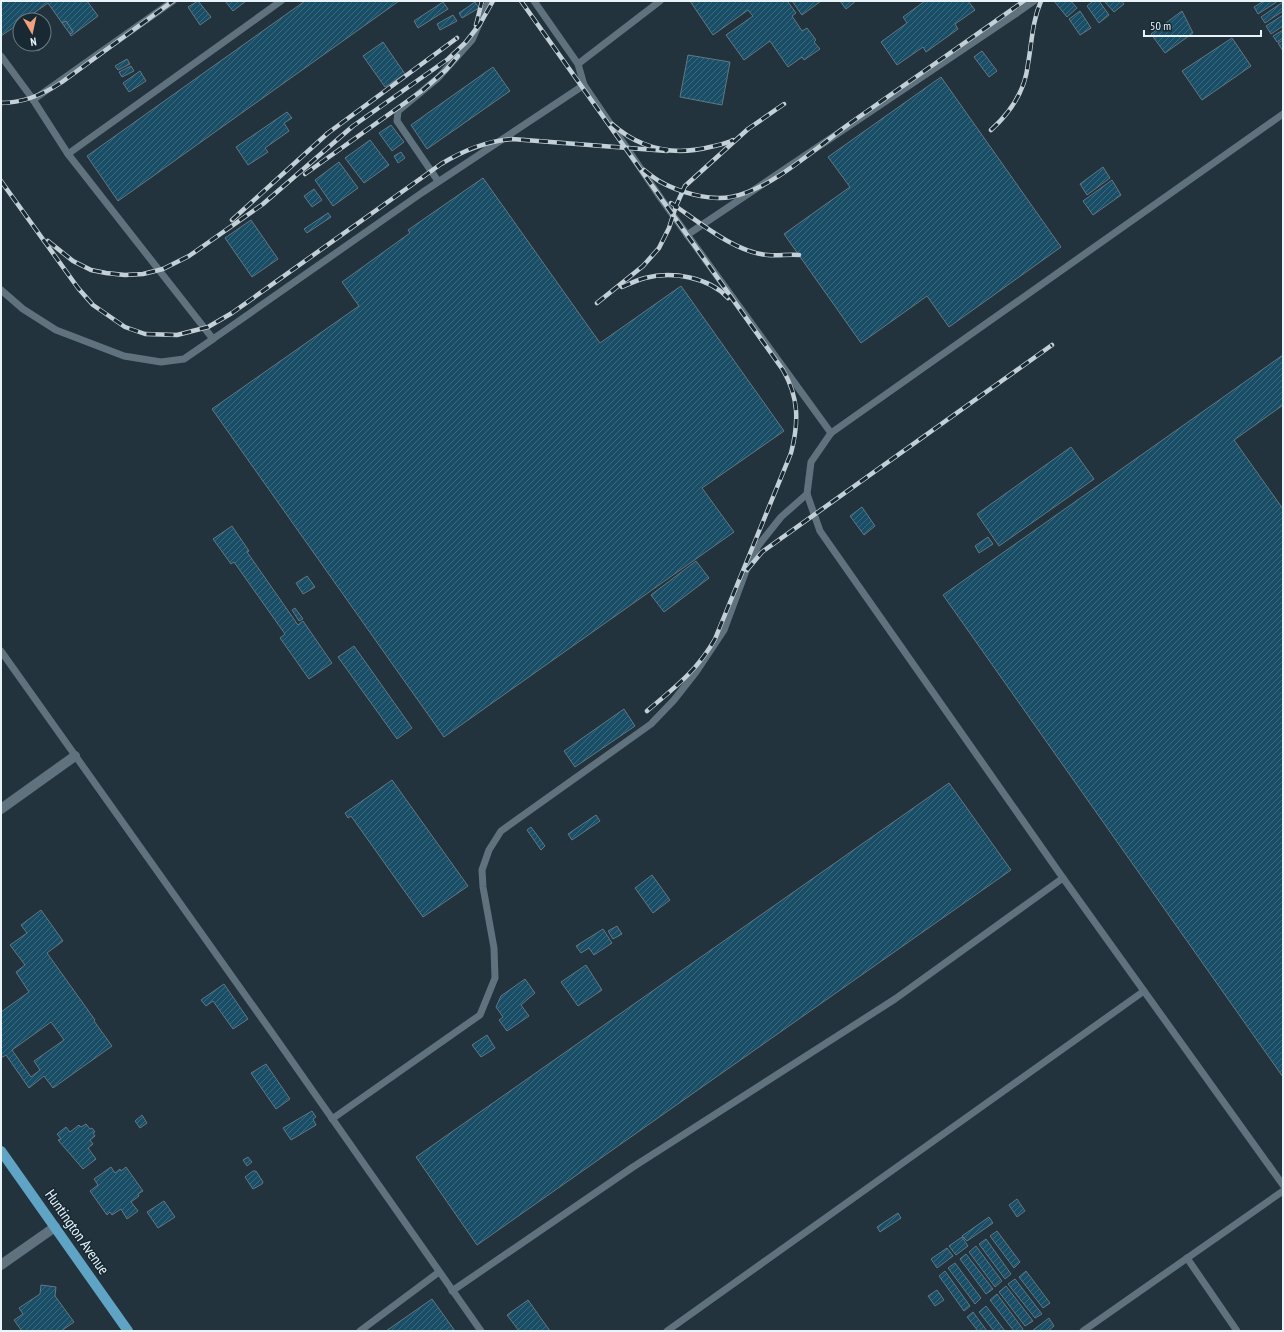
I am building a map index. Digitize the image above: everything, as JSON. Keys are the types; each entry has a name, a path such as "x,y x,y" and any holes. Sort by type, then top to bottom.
{"main road":[{"name":"Huntington Avenue","path":"1,1151 128,1331"}],"street":[{"path":"1,809 76,756"},
{"path":"1,1265 55,1227"}],"lane":[{"path":"33,100 173,1"},
{"path":"68,154 281,1"},
{"path":"438,181 397,122 398,110 438,78 472,40 489,1"},
{"path":"535,1 578,64 584,85 687,235 831,433"},
{"path":"578,64 660,1"},
{"path":"687,235 1017,14 1034,1"},
{"path":"1,56 33,100 68,154 213,339"},
{"path":"1,290 23,309 56,330 124,356 161,362 184,359 438,181 584,85"},
{"path":"1283,114 831,433 811,462 807,494 820,531 1063,878 1283,1185"},
{"path":"332,1119 480,1015 495,978 494,948 483,887 482,870 490,850 501,831 651,724 674,700 696,672 724,630 747,568 758,546 781,517 807,494"},
{"path":"1,651 481,1331"},
{"path":"452,1291 633,1167 895,999 1063,878"},
{"path":"667,1331 1144,991"},
{"path":"1083,1331 1283,1191"},
{"path":"1187,1258 1237,1331"},
{"path":"360,1331 439,1272"}],"building":[{"path":"1,1 87,1 98,16 71,36 70,34 73,32 66,21 62,23 48,3 35,12 12,12 12,28 1,36"},
{"path":"198,1 211,17 200,25 188,7"},
{"path":"225,1 246,1 233,11"},
{"path":"305,1 399,1 118,201 87,156"},
{"path":"690,1 789,1 788,2 796,13 792,16 802,31 807,28 816,40 814,42 820,49 804,60 802,57 788,67 770,41 744,60 726,35 753,16 748,10 713,35"},
{"path":"792,1 821,1 802,15"},
{"path":"840,1 856,1 846,9"},
{"path":"925,1 968,1 975,10 955,24 958,29 926,52 923,47 897,65 881,42 907,23 903,17"},
{"path":"1054,1 1071,1 1077,8 1067,17"},
{"path":"1093,1 1099,1 1109,15 1099,23 1087,6"},
{"path":"1104,1 1122,1 1124,4 1114,12"},
{"path":"1264,1 1278,1 1258,14 1254,7"},
{"path":"443,2 448,9 418,28 414,21"},
{"path":"475,2 479,8 462,18 459,13"},
{"path":"1283,2 1283,11 1265,23 1261,17"},
{"path":"1080,11 1091,28 1080,35 1069,19"},
{"path":"1182,11 1193,33 1165,53 1151,34"},
{"path":"453,15 457,21 440,30 437,24"},
{"path":"1283,15 1283,26 1271,34 1266,26"},
{"path":"66,21 73,32 70,34 62,23"},
{"path":"1283,30 1283,38 1277,42 1273,36"},
{"path":"1232,38 1251,66 1202,100 1182,71"},
{"path":"1283,40 1283,51 1278,43"},
{"path":"383,42 405,74 385,87 363,56"},
{"path":"982,51 997,71 989,77 974,57"},
{"path":"688,55 730,62 722,105 680,97"},
{"path":"127,59 130,64 118,70 115,66"},
{"path":"131,66 134,71 122,77 119,72"},
{"path":"493,67 510,91 427,149 411,125"},
{"path":"140,71 146,81 129,92 123,83"},
{"path":"941,77 1061,247 949,327 927,296 861,343 784,234 850,187 828,157"},
{"path":"287,112 292,118 284,123 289,131 265,148 268,152 248,165 236,147"},
{"path":"391,125 404,142 392,151 379,133"},
{"path":"370,140 389,165 364,183 345,158"},
{"path":"401,152 405,158 398,163 394,156"},
{"path":"339,162 358,188 333,206 315,180"},
{"path":"1103,167 1110,178 1087,195 1080,184"},
{"path":"483,178 600,343 681,286 784,431 702,488 734,532 444,737 212,409 359,306 342,282 410,233 408,230"},
{"path":"1112,180 1121,195 1093,215 1083,201"},
{"path":"314,189 322,200 312,207 304,196"},
{"path":"328,213 331,217 307,233 304,229"},
{"path":"251,220 278,259 252,277 225,238"},
{"path":"1283,355 1283,405 1234,440 1283,509 1283,1077 943,595"},
{"path":"1071,447 1094,479 999,546 977,514"},
{"path":"862,507 875,526 864,535 850,516"},
{"path":"232,526 249,551 247,552 298,625 303,621 332,663 309,679 280,638 285,634 234,562 231,564 213,539"},
{"path":"988,537 993,544 979,553 975,546"},
{"path":"696,561 709,578 664,612 651,595"},
{"path":"307,576 315,587 303,594 296,583"},
{"path":"295,608 303,619 299,621 292,610"},
{"path":"354,646 412,728 397,739 338,657"},
{"path":"624,709 635,726 575,767 564,751"},
{"path":"392,780 468,886 423,917 351,816 348,818 345,813"},
{"path":"949,783 1011,870 477,1245 416,1157"},
{"path":"596,815 600,821 572,840 568,834"},
{"path":"531,827 545,846 541,850 527,830"},
{"path":"652,875 670,900 653,913 635,888"},
{"path":"41,910 63,941 47,953 112,1046 53,1088 44,1076 29,1088 6,1055 1,1058 1,1012 29,992 16,972 25,965 10,945 27,933 21,925","holes":["51,1022 64,1040 34,1061 40,1070 31,1077 12,1050"]},
{"path":"617,926 622,934 613,939 608,931"},
{"path":"603,929 612,943 594,955 589,948 581,953 576,946"},
{"path":"586,965 602,990 578,1006 561,982"},
{"path":"525,979 535,993 521,1005 529,1016 507,1031 499,1020 503,1017 496,1007 501,996"},
{"path":"224,984 248,1019 233,1029 213,1001 206,1006 201,1000"},
{"path":"487,1035 495,1048 481,1057 472,1045"},
{"path":"266,1064 290,1099 276,1109 251,1073"},
{"path":"312,1111 316,1117 313,1119 316,1125 291,1140 283,1128"},
{"path":"142,1115 147,1123 140,1128 135,1121"},
{"path":"86,1124 95,1132 93,1133 95,1136 90,1140 93,1144 88,1148 96,1159 83,1169 58,1140 61,1139 57,1134 66,1127 70,1132 79,1125 81,1127"},
{"path":"248,1157 252,1162 247,1166 243,1160"},
{"path":"111,1167 115,1173 126,1167 143,1191 131,1202 138,1211 127,1219 121,1209 112,1215 110,1212 107,1215 90,1191 98,1185 94,1179"},
{"path":"253,1171 256,1171 263,1182 253,1189 245,1177"},
{"path":"1017,1199 1025,1211 1017,1217 1009,1205"},
{"path":"164,1201 175,1217 158,1228 147,1212"},
{"path":"898,1213 901,1218 880,1232 877,1227"},
{"path":"989,1217 993,1223 967,1241 962,1236"},
{"path":"997,1231 1020,1262 1014,1268 990,1236"},
{"path":"962,1237 968,1246 956,1255 949,1246"},
{"path":"986,1239 1011,1274 1005,1279 979,1244"},
{"path":"976,1246 1002,1281 995,1287 969,1252"},
{"path":"947,1248 953,1256 937,1268 931,1259"},
{"path":"966,1254 993,1289 986,1294 960,1259"},
{"path":"955,1263 981,1298 975,1304 948,1268"},
{"path":"945,1271 970,1306 964,1311 939,1276"},
{"path":"1026,1271 1050,1303 1043,1308 1019,1277"},
{"path":"1015,1279 1042,1314 1035,1318 1008,1284"},
{"path":"41,1285 56,1287 55,1296 74,1322 61,1331 19,1331 21,1330 14,1320 23,1314 19,1308 40,1294"},
{"path":"1006,1286 1033,1321 1025,1326 999,1292"},
{"path":"937,1290 944,1300 935,1306 928,1296"},
{"path":"997,1294 1023,1329 1021,1331 1014,1331 990,1300"},
{"path":"432,1299 455,1331 386,1331"},
{"path":"528,1300 550,1331 519,1331 507,1315"},
{"path":"986,1306 1005,1331 994,1331 979,1312"},
{"path":"973,1312 987,1331 978,1331 967,1317"},
{"path":"1049,1318 1054,1326 1048,1331 1032,1331"}],"railway":[{"path":"1,103 25,100 41,94 62,82 173,1"},
{"path":"476,25 482,1"},
{"path":"48,241 73,261 91,270 106,273 125,275 143,274 163,269 189,256 263,204 353,126 448,59 465,43 480,24 493,1"},
{"path":"521,1 783,370 795,400 796,420 794,442 791,453 715,639 701,661 693,670 676,687 647,711"},
{"path":"644,170 657,180 675,189 694,195 722,198 746,193 777,177 792,167 849,124 1024,1"},
{"path":"991,130 1016,101 1024,83 1034,24 1041,1"},
{"path":"232,220 328,133 457,38"},
{"path":"305,174 423,90 446,70 458,56"},
{"path":"597,303 643,266 659,248 669,228 676,206 685,186 748,129 784,104"},
{"path":"612,124 623,133 646,145 671,150 697,150 733,140"},
{"path":"1,181 78,288 93,305 125,327 145,334 177,335 208,327 232,313 441,164 458,154 475,147 512,139 667,151"},
{"path":"671,203 717,235 743,249 768,255 799,255"},
{"path":"622,287 645,278 667,275 678,276 690,278 711,285 728,298"},
{"path":"747,570 762,552 1052,345"}]}
